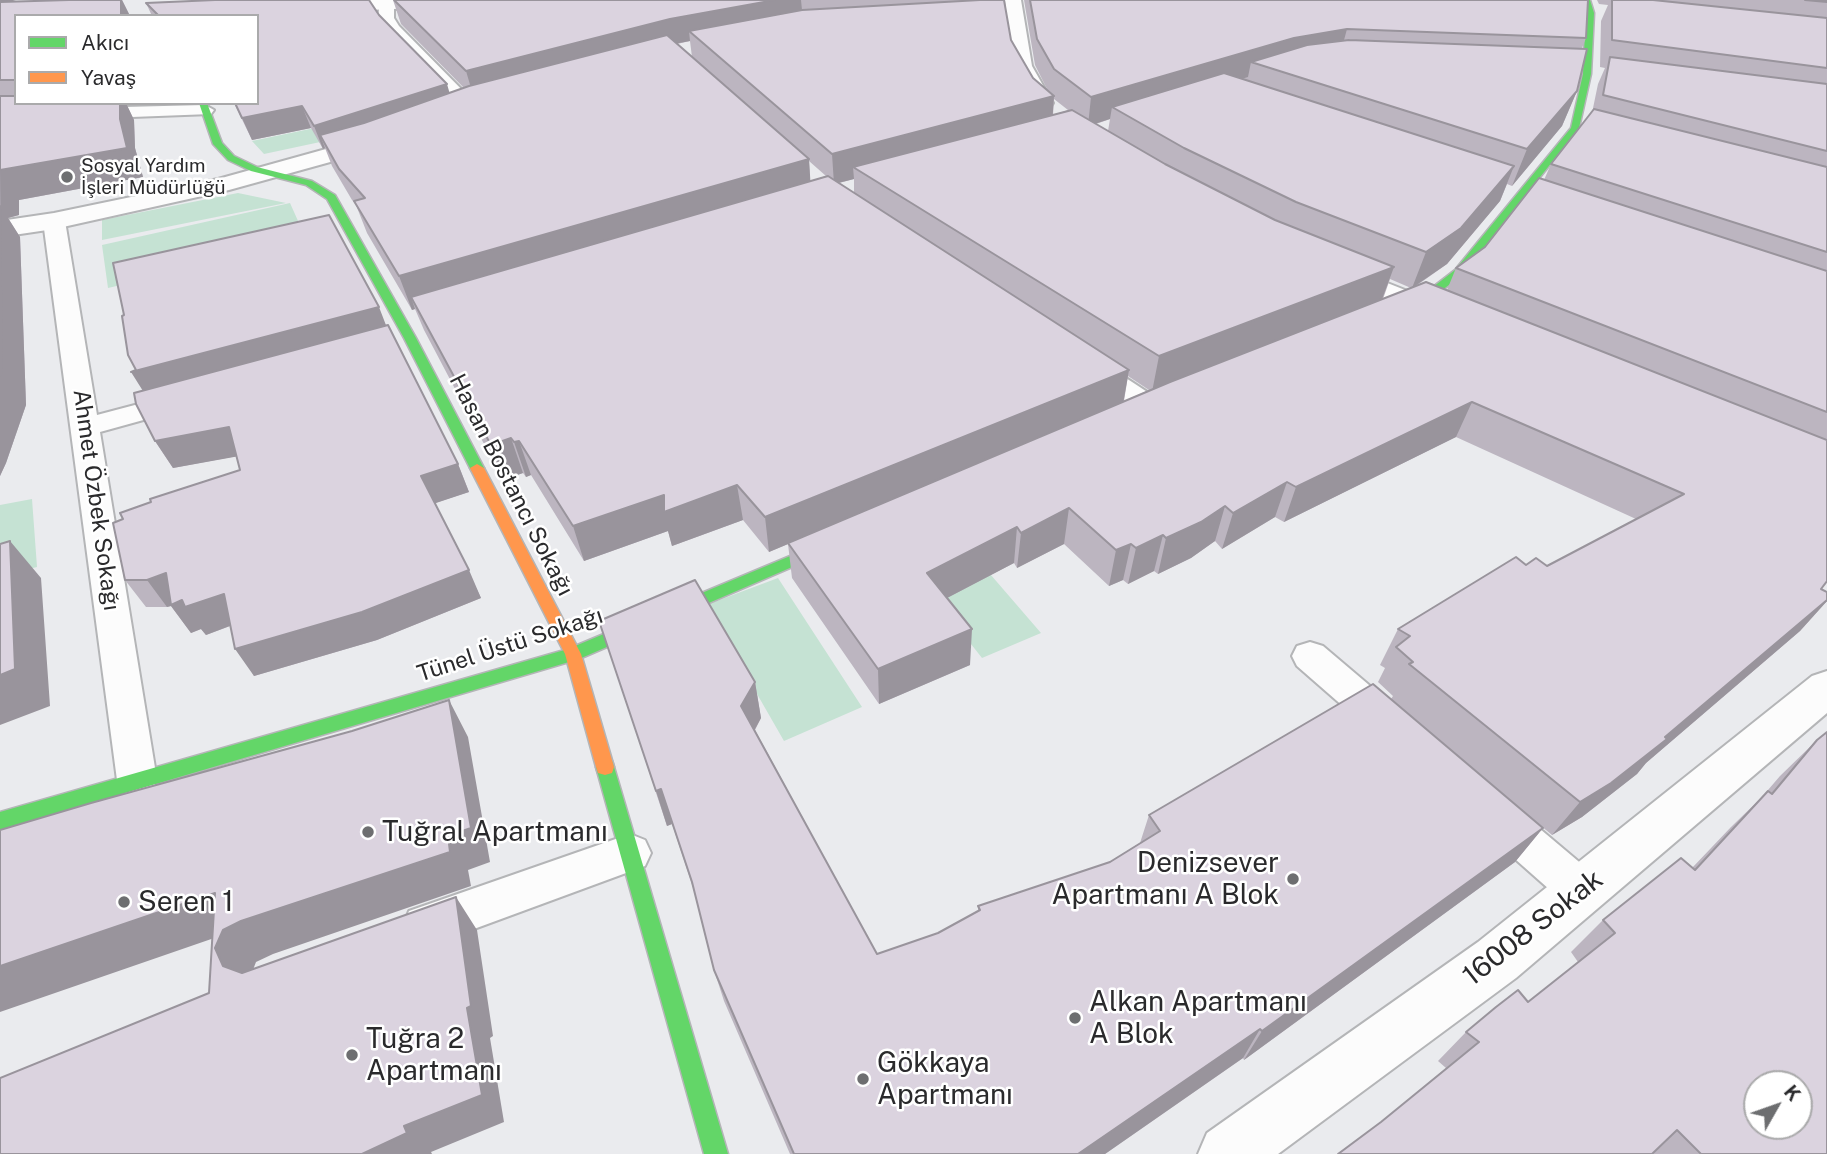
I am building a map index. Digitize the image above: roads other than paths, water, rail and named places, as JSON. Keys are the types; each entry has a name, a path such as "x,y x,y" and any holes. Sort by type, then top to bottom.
{"street":[{"path":"306,8 386,2 488,0"},
{"path":"1004,10 1022,66 1040,101 1064,122"},
{"path":"1376,317 1437,289 1459,272 1519,197 1581,130 1594,75 1589,10"},
{"path":"1560,73 1594,75"},
{"path":"444,117 495,101"},
{"name":"Hasan Bostancı Sokağı","path":"204,107 223,151 242,164 309,183 331,197 399,336 573,654 716,1154"},
{"path":"0,229 54,221 270,174 405,132"},
{"path":"1314,261 1463,323"},
{"path":"399,336 429,316"},
{"name":"Tünel Üstü Sokağı","path":"0,821 573,654 855,533"},
{"name":"16008 Sokak","path":"1228,1154 1497,960 1827,688"}],"lane":[{"path":"386,2 386,18 393,29 470,108"},
{"path":"0,116 204,107"},
{"path":"1493,188 1545,206"},
{"name":"Ahmet Özbek Sokağı","path":"54,221 137,780"},
{"path":"1071,354 1151,407"},
{"path":"85,427 202,395"},
{"path":"1310,656 1415,746"},
{"path":"1467,791 1582,891"},
{"path":"393,937 630,853"}],"place":[{"name":"Sosyal Yardım İşleri Müdürlüğü","path":"67,177"},
{"name":"Tuğral Apartmanı","path":"368,832"},
{"name":"Denizsever Apartmanı A Blok","path":"1293,879"},
{"name":"Seren 1","path":"124,902"},
{"name":"Alkan Apartmanı A Blok","path":"1075,1018"},
{"name":"Tuğra 2 Apartmanı","path":"352,1055"},
{"name":"Gökkaya Apartmanı","path":"863,1079"}]}
